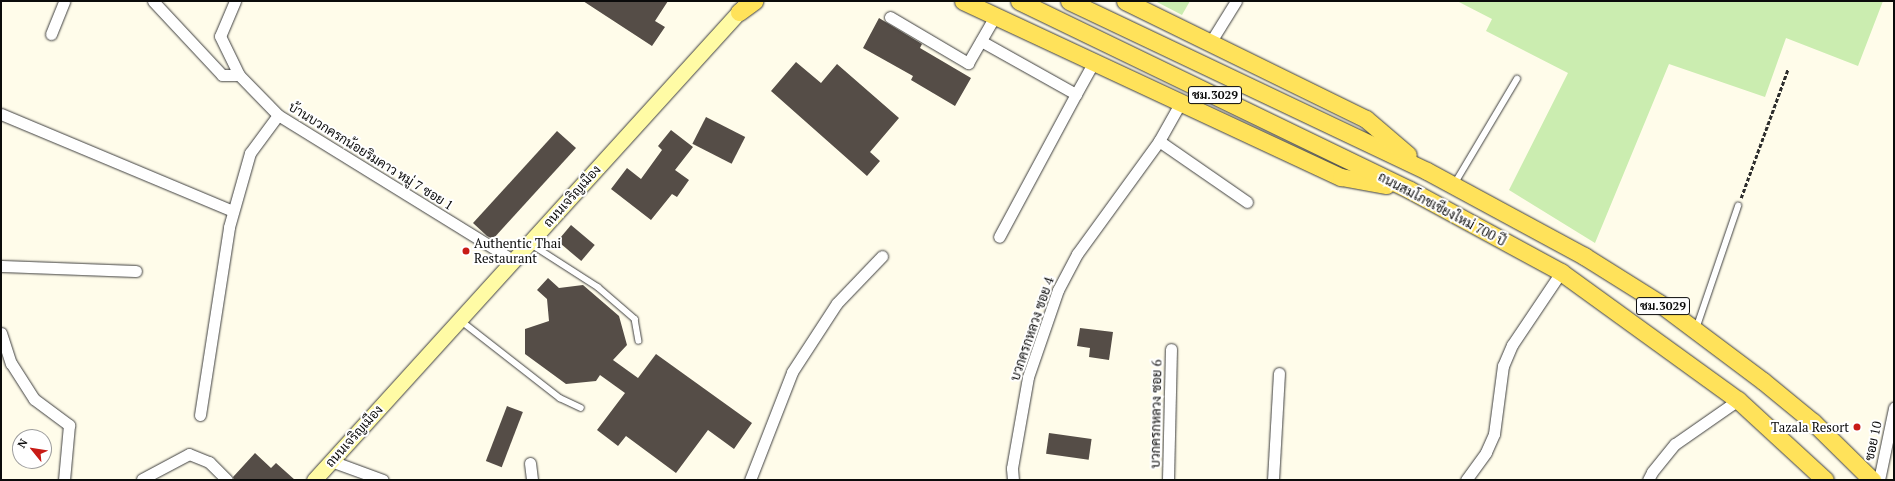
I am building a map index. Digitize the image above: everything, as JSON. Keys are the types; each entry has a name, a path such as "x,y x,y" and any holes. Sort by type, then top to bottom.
{"main road":[{"path":"744,5 754,1"},
{"path":"964,1 1341,176 1410,190"},
{"name":"ถนนสมโภชเชียงใหม่ 700 ปี","path":"1019,1 1410,190 1561,272 1738,400 1826,480"},
{"name":"ถนนสมโภชเชียงใหม่ 700 ปี","path":"1069,1 1427,171 1584,256 1696,330 1813,422 1872,480"},
{"path":"1125,1 1366,119 1427,171"},
{"name":"ถนนเจริญเมือง","path":"314,480 744,5"}],"street":[{"path":"51,34 64,1"},
{"path":"153,1 222,75 239,75"},
{"name":"บ้านบวกครกน้อยริมคาว หมู่ 7 ซอย 1","path":"235,1 220,36 239,75 278,115 513,260"},
{"path":"1210,43 1236,1"},
{"path":"890,17 968,63 995,16"},
{"path":"981,41 1076,94"},
{"path":"998,237 1094,62"},
{"name":"บวกครกหลวง ซอย 4","path":"1013,480 1012,468 1028,377 1058,290 1077,254 1158,141 1181,102"},
{"path":"1,114 233,211"},
{"path":"200,415 229,227 233,211 250,153 278,115"},
{"path":"1158,141 1247,202"},
{"path":"750,480 792,372 837,303 882,256"},
{"path":"1,266 136,271"},
{"path":"1466,480 1486,452 1494,434 1503,366 1512,345 1561,272"},
{"path":"1,333 11,363 34,399 69,425 64,480"},
{"name":"บวกครกหลวง ซอย 6","path":"1168,480 1171,349"},
{"path":"1273,480 1279,373"},
{"path":"1648,480 1652,472 1675,444 1738,400"},
{"name":"ซอย 10","path":"1879,480 1894,408"},
{"path":"142,479 188,454 209,462 227,480"},
{"path":"331,461 383,480"},
{"path":"530,463 532,480"}],"lane":[{"path":"1454,185 1517,79"},
{"path":"1696,330 1738,206"},
{"path":"529,242 598,287 635,319 639,341"},
{"path":"460,320 560,398 581,408"}],"path":[{"path":"1738,206 1788,69"}],"green space":[{"path":"1155,1 1190,1 1182,15"},
{"path":"1457,1 1883,1 1858,66 1786,38 1765,97 1669,64 1595,243 1509,190 1568,73 1486,31 1492,19"}],"building":[{"path":"583,1 668,1 655,21 665,27 652,46"},
{"path":"879,18 922,44 920,48 971,78 955,106 911,80 913,76 863,48"},
{"path":"796,62 821,83 837,64 899,118 870,152 880,161 867,176 771,91"},
{"path":"706,117 745,137 732,164 692,144"},
{"path":"671,130 693,147 675,170 689,180 677,197 672,194 651,220 611,189 627,168 641,179 662,150 658,146"},
{"path":"557,131 576,148 493,239 487,236 473,223"},
{"path":"571,225 595,245 581,261 558,241"},
{"path":"548,278 559,288 583,285 619,316 627,345 613,360 638,378 656,354 752,423 734,449 708,430 676,473 626,436 618,446 597,430 625,393 600,375 596,381 566,384 525,354 525,329 549,321 547,299 537,290"},
{"path":"1080,328 1113,332 1109,360 1089,357 1090,348 1077,346"},
{"path":"507,406 523,412 502,467 486,461"},
{"path":"1049,433 1092,439 1089,460 1046,454"},
{"path":"255,453 271,468 276,463 295,480 234,480 233,477"}],"place":[{"name":"Authentic Thai Restaurant","path":"466,251"},
{"name":"Tazala Resort","path":"1857,427"}]}
